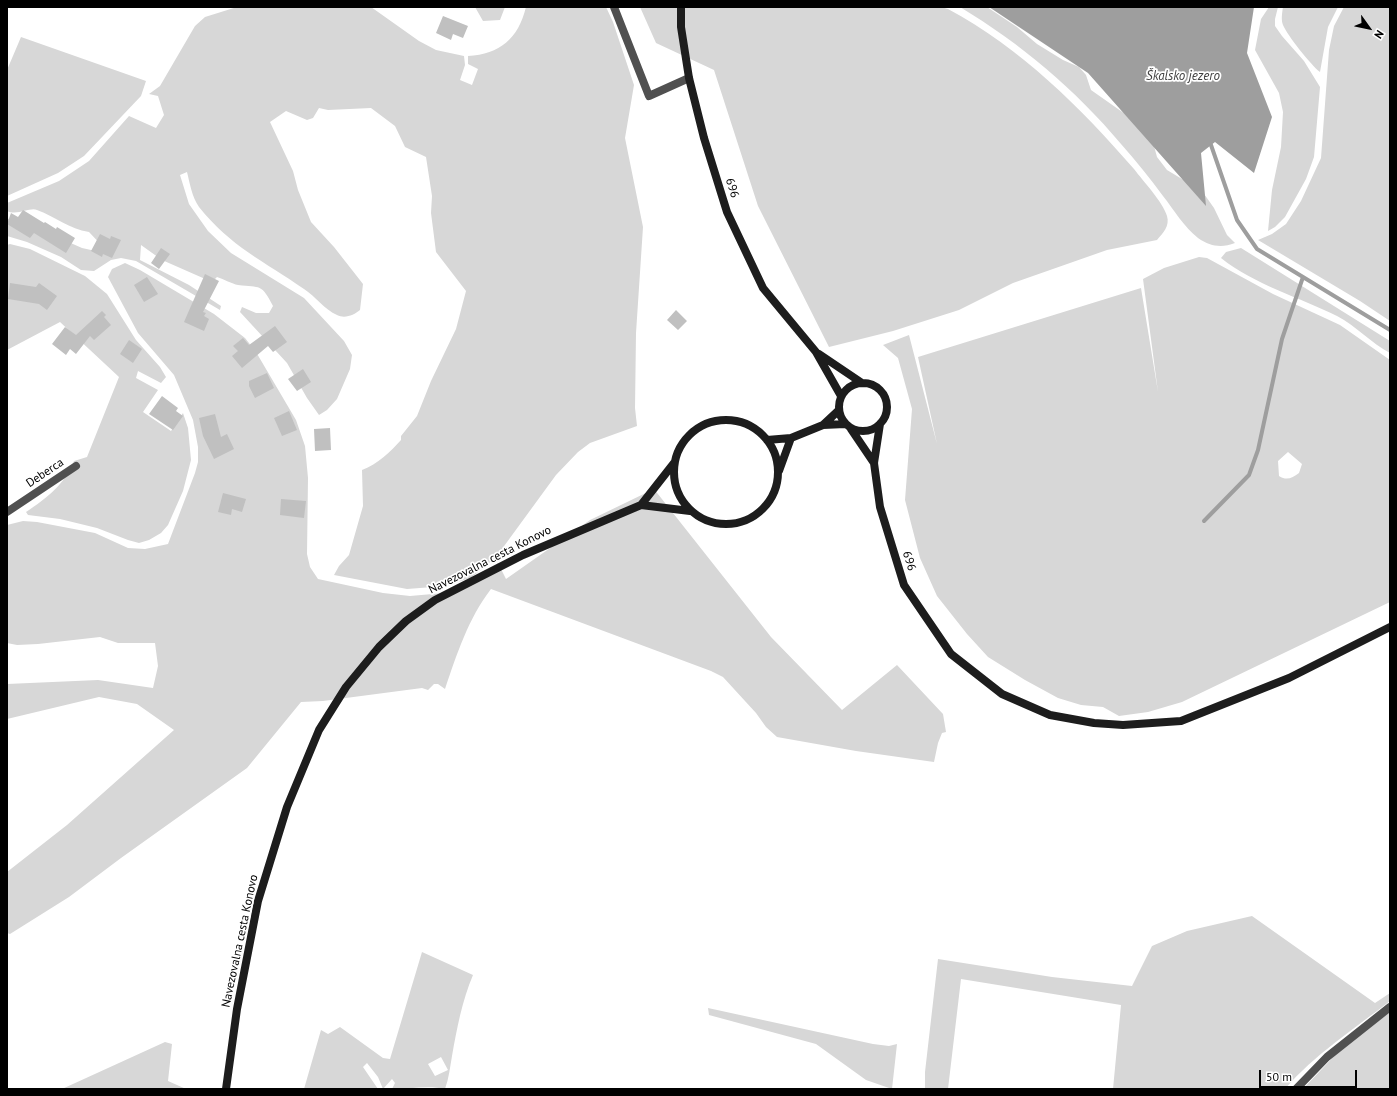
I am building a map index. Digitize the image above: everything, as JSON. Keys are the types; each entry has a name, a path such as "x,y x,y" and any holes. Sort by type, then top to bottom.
{"main road":[{"name":"696","path":"681,7 681,27 689,78 704,138 727,212 763,288 816,352 841,396"},
{"name":"696","path":"816,352 862,383 870,384 878,388 883,394 887,410 880,424 874,463 880,507 904,584 951,654 1002,694 1050,715 1094,723 1123,725 1181,721 1289,678 1390,627"},
{"path":"767,440 791,438 823,425 838,410 841,396 846,389 862,383"},
{"name":"696","path":"838,410 848,427 874,463"},
{"name":"Navezovalna cesta Konovo","path":"226,1089 237,1009 258,901 290,800 319,730 346,687 379,646 406,621 435,600 524,555 641,505 674,463 680,447 691,434 711,423 722,420 739,422 755,428 767,440 776,455 778,472 776,489 767,504 755,516 739,524 721,525 704,520 690,511 679,497 674,480 674,463"},
{"path":"823,425 848,427 866,431 880,424"},
{"name":"Navezovalna cesta Konovo","path":"778,472 791,438"},
{"name":"Navezovalna cesta Konovo","path":"641,505 690,511"}],"street":[{"path":"614,7 649,96 689,78"},
{"name":"Deberca","path":"7,512 76,466"},
{"path":"1296,1089 1326,1057 1390,1007"}],"shaded area":[{"path":"237,7 371,7 419,41 436,50 464,56 465,65 460,80 472,85 478,69 468,64 468,56 489,52 506,43 518,28 526,7 606,7 613,22 634,85 625,138 643,227 636,333 635,408 637,426 590,443 578,452 556,475 499,553 484,568 470,578 446,586 407,589 334,575 339,566 349,555 363,506 362,470 378,461 393,449 417,416 431,381 456,329 466,291 436,252 431,213 432,196 426,157 405,147 395,126 371,108 328,110 319,108 313,118 307,120 286,111 270,122 293,171 298,190 311,222 334,247 363,284 360,310 349,316 343,317 333,313 308,292 248,252 223,233 199,207 193,195 187,172 180,175 189,204 208,231 231,253 304,298 344,341 352,355 350,369 337,399 327,410 319,415 307,398 287,363 240,312 242,307 256,313 269,313 273,306 266,293 260,288 236,284 217,277 212,282 162,260 141,245 140,260 189,285 221,306 220,310 136,261 121,258 111,260 94,271 81,270 61,257 27,242 7,236 7,219 14,218 82,248 100,252 105,249 89,232 69,226 34,209 15,213 7,211 7,203 59,181 89,161 129,116 156,128 164,115 158,96 149,94 160,86 195,26 205,17"},
{"path":"475,7 505,7 500,20 483,21"},
{"path":"640,7 941,7 948,9 975,25 1025,60 1071,101 1134,169 1152,192 1165,210 1168,220 1167,226 1157,240 1107,250 1013,283 959,310 893,331 829,347 758,206 714,70 656,43"},
{"path":"960,7 987,7 1017,27 1037,44 1063,60 1079,67 1086,75 1091,90 1128,116 1154,146 1157,157 1167,170 1202,191 1214,208 1227,235 1235,243 1226,246 1216,246 1207,243 1193,234 1104,124 1066,86 1004,36"},
{"path":"1269,7 1278,7 1275,26 1304,61 1320,87 1314,157 1306,179 1285,217 1275,227 1268,231 1272,190 1281,147 1283,112 1279,93 1255,50 1261,19"},
{"path":"1283,7 1338,7 1328,27 1320,72 1305,57 1285,30 1282,21"},
{"path":"1344,7 1390,7 1390,321 1360,301 1258,240 1272,234 1286,224 1301,201 1321,158 1329,50 1334,26"},
{"path":"21,37 146,81 141,96 84,156 58,173 7,196 7,70"},
{"path":"10,244 30,249 85,276 107,294 136,340 160,367 166,377 161,383 138,371 136,378 158,390 143,412 171,431 183,413 188,428 191,460 183,491 168,525 161,533 149,540 139,543 97,528 60,519 28,515 26,512 41,502 60,484 70,470 74,461 87,457 119,377 60,322 7,350 7,245"},
{"path":"1241,248 1390,341 1390,353 1337,316 1248,276 1221,258 1226,252"},
{"path":"1199,257 1207,258 1273,294 1340,325 1390,360 1390,602 1182,702 1148,712 1119,716 1103,707 1081,705 1058,698 988,657 967,634 937,596 920,558 905,500 912,409 898,358 883,345 909,335 937,444 918,357 1141,288 1158,392 1143,279 1164,268","holes":["1288,452 1302,464 1299,473 1294,476 1287,479 1279,476 1278,461"]},
{"path":"125,263 140,270 214,314 245,338 256,352 296,420 305,446 308,478 307,554 310,567 318,579 383,593 410,596 444,593 482,578 498,563 506,579 590,520 654,489 771,637 842,710 897,665 943,714 946,732 942,733 938,743 934,762 856,751 777,737 766,727 756,713 723,677 711,671 491,589 476,612 470,625 445,689 438,684 434,684 428,690 422,688 323,701 301,702 247,768 69,897 10,934 7,933 7,872 67,825 174,730 137,704 99,697 7,719 7,684 98,680 153,688 158,666 155,643 118,643 100,637 38,644 17,645 7,643 7,525 23,521 37,522 95,533 128,548 145,549 168,544 195,473 198,462 198,447 193,420 174,375 138,333 108,277 112,269"},
{"path":"1252,916 1375,1003 1390,993 1390,1001 1321,1054 1285,1089 1113,1089 1121,1005 961,979 948,1089 925,1089 925,1072 938,959 1052,977 1132,986 1152,946 1187,931"},
{"path":"422,952 473,975 460,1015 445,1089 426,1087 392,1089 395,1083 392,1079 383,1089 378,1077 367,1063 363,1067 378,1089 304,1089 321,1030 328,1034 340,1027 383,1058 390,1059","holes":["441,1057 448,1070 435,1076 428,1064"]},
{"path":"708,1008 873,1044 889,1046 897,1044 892,1089 866,1080 816,1044 709,1015"},
{"path":"1390,1012 1390,1089 1303,1089 1338,1052"},
{"path":"165,1042 172,1044 168,1081 186,1089 62,1089"}],"water":[{"name":"Škalsko jezero","path":"989,7 1254,7 1247,53 1272,117 1254,173 1215,142 1201,153 1206,206 1088,73"}],"building":[{"path":"443,16 468,26 463,38 453,34 451,40 436,33"},
{"path":"23,210 44,223 45,222 56,229 57,227 75,238 66,253 34,233 30,238 7,224 11,213 18,217"},
{"path":"100,234 110,239 111,236 121,240 112,258 103,254 102,257 91,251"},
{"path":"161,248 170,254 159,269 151,263"},
{"path":"205,274 219,281 203,312 206,313 204,316 209,319 204,331 184,322"},
{"path":"147,277 158,294 144,302 134,285"},
{"path":"10,283 36,287 39,283 57,296 47,310 39,304 8,299"},
{"path":"676,310 687,321 678,330 667,320"},
{"path":"102,311 106,315 104,317 111,325 94,340 90,336 76,354 70,349 66,355 52,344 65,327 76,335"},
{"path":"275,326 287,342 273,352 268,346 242,368 232,356 238,351 233,346 243,338 249,345"},
{"path":"129,340 142,349 133,363 120,354"},
{"path":"303,369 311,382 297,391 288,379"},
{"path":"267,373 274,388 255,398 249,386 249,381"},
{"path":"162,396 178,408 176,411 183,416 173,430 149,414"},
{"path":"289,411 297,430 282,436 274,418"},
{"path":"215,414 221,437 227,434 234,449 214,459 203,436 199,418"},
{"path":"330,428 331,450 315,451 314,429"},
{"path":"223,493 246,499 242,512 232,509 231,515 218,512"},
{"path":"281,499 306,501 304,518 280,515"}],"waterway":[{"path":"1211,145 1237,220 1257,249 1390,330"},
{"path":"1204,521 1249,475 1258,450 1282,339 1303,277"}]}
